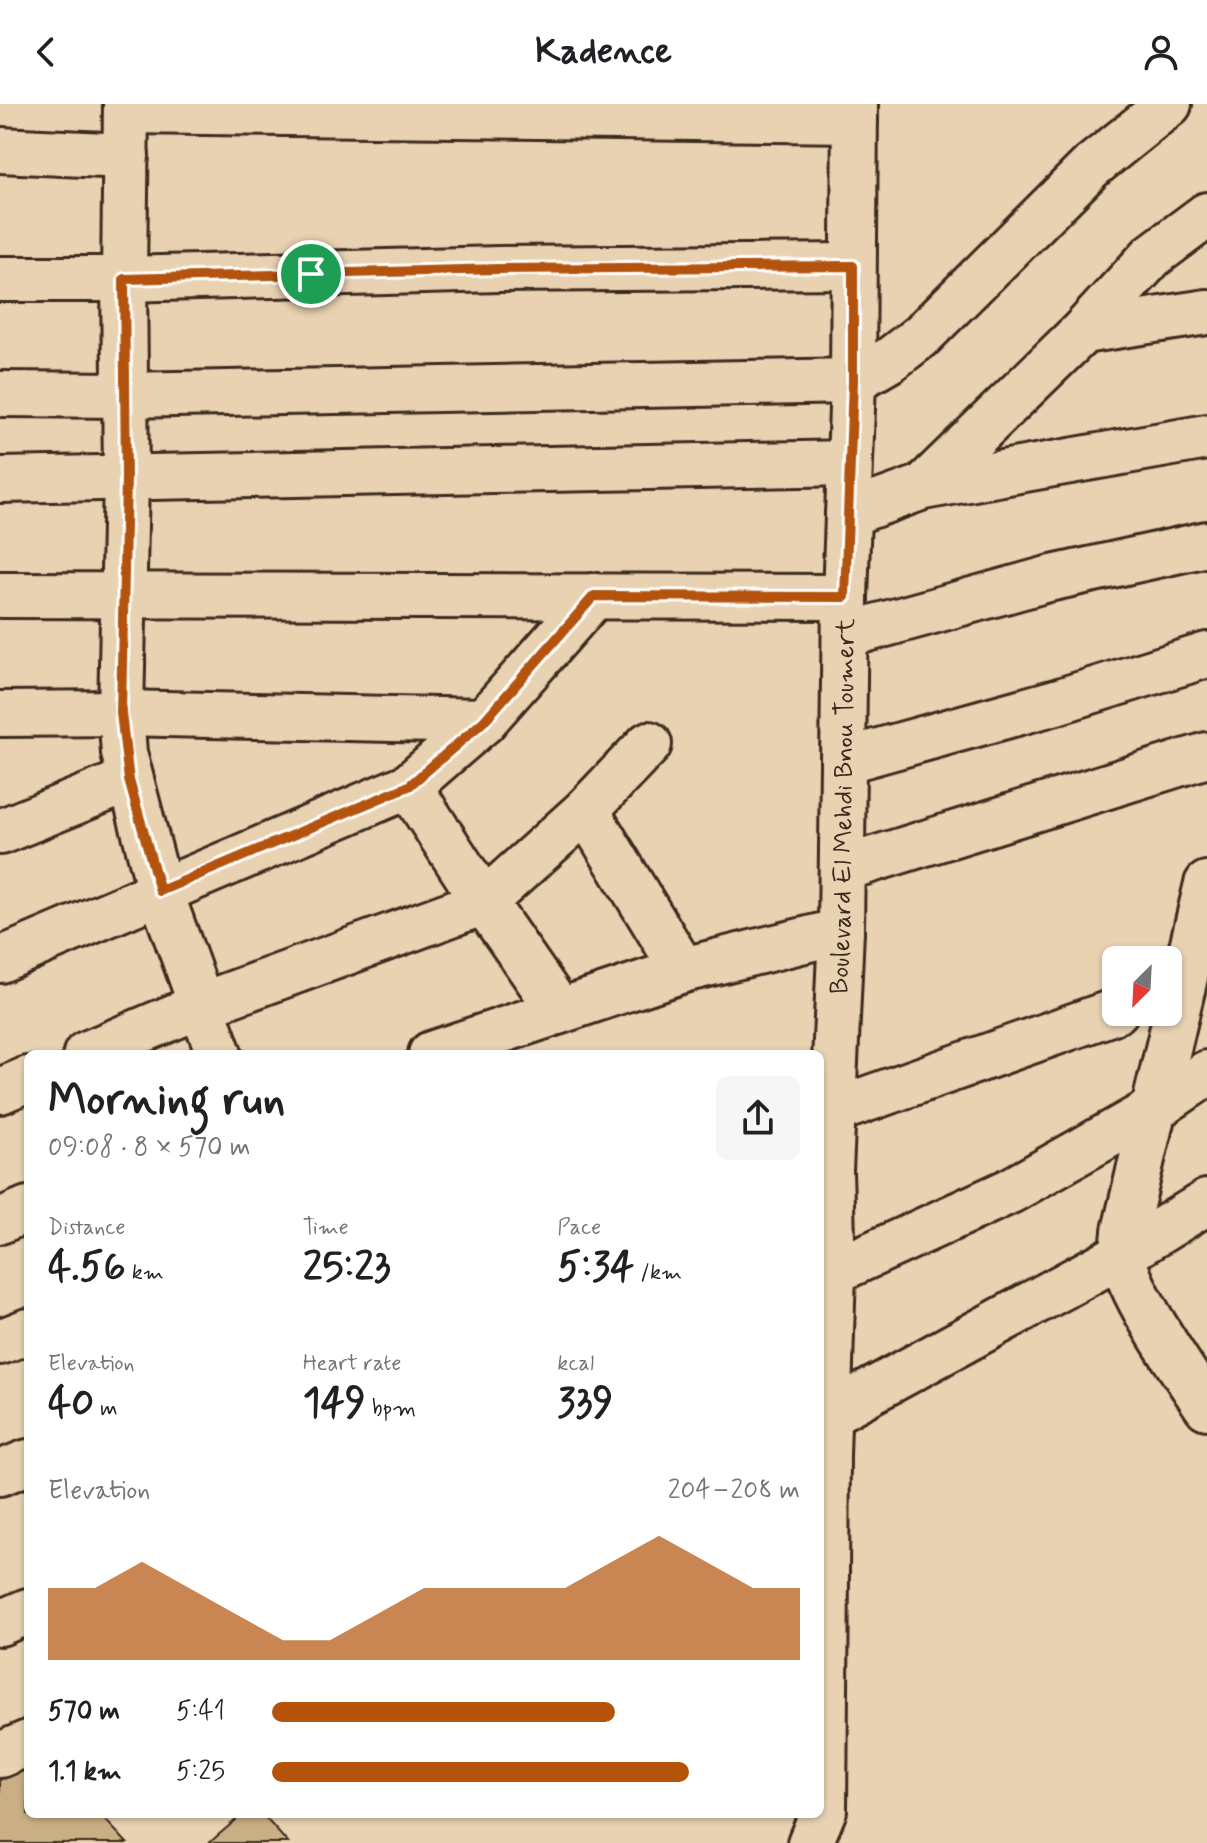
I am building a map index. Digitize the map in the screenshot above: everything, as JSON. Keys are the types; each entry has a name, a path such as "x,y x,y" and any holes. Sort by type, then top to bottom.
{"street":[{"path":"0,394 125,395 853,381 891,359 921,336 1092,166 1169,104"},
{"path":"218,1050 160,891 129,780 121,713 126,478 126,108 855,112"},
{"name":"Boulevard El Mehdi Bnou Toumert","path":"824,1698 828,1302 825,1173 841,931 853,381 855,112"},
{"path":"0,150 126,156"},
{"path":"923,487 1083,331 1152,256 1207,215"},
{"path":"0,279 853,266"},
{"path":"1083,331 1207,312"},
{"path":"848,514 923,487 1207,437"},
{"path":"0,480 849,463"},
{"path":"0,595 594,596 846,616 1048,579 1207,544"},
{"path":"0,960 409,786 484,721 594,596"},
{"path":"843,761 1056,702 1207,655"},
{"path":"0,714 121,713 484,721"},
{"path":"95,1050 202,1005 484,902 586,810 649,744"},
{"path":"842,869 1207,755"},
{"path":"0,832 129,780"},
{"path":"409,786 560,1011"},
{"path":"586,810 683,970"},
{"path":"1182,975 1200,938 1207,884"},
{"path":"443,1050 683,970 841,931"},
{"path":"830,1084 1102,1015"},
{"path":"1168,1026 1125,1231 1123,1254 1129,1278 1192,1354 1207,1407"},
{"path":"828,1302 1010,1191 1153,1110 1207,1073"},
{"path":"0,1091 24,1081"},
{"path":"826,1442 1207,1202"},
{"path":"0,1221 24,1211"},
{"path":"0,1342 24,1333"},
{"path":"0,1473 24,1464"},
{"path":"0,1623 24,1613"},
{"path":"0,1755 24,1745"}],"building":[{"path":"24,1759 24,1818 104,1818 127,1843 0,1843 0,1780"},
{"path":"238,1818 266,1818 288,1843 209,1843"}],"route":[{"path":"853,266 853,381 845,597 594,596 484,721 409,786 160,891 129,780 121,713 126,478 124,279 311,274 853,266"}]}
